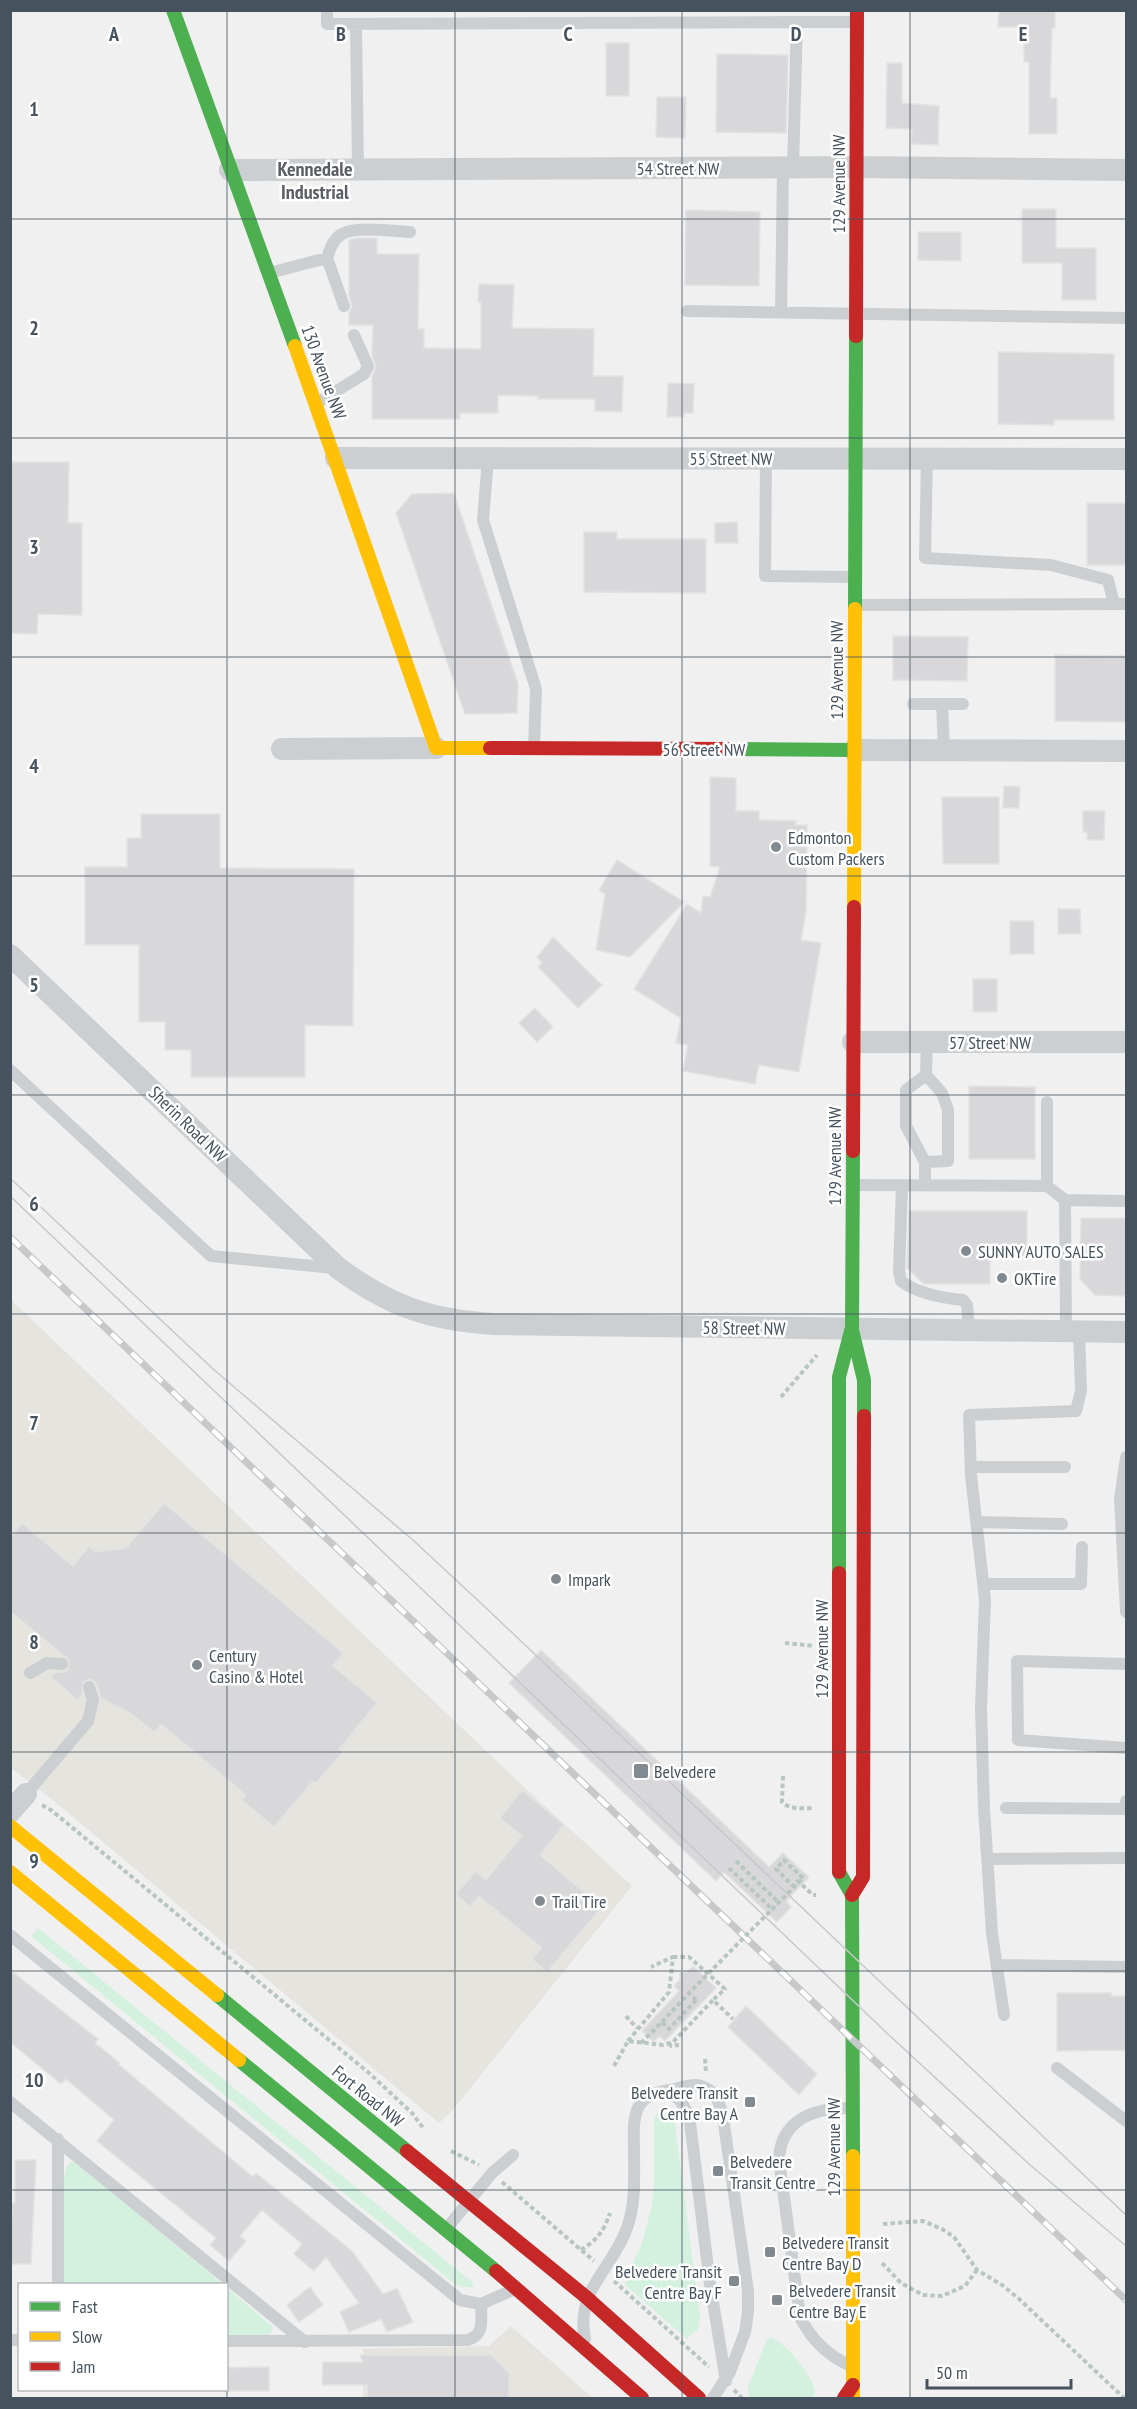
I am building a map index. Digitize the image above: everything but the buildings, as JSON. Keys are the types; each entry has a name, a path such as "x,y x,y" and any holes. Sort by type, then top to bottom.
{"street":[{"name":"130 Avenue NW","path":"173,10 336,458 436,748"},
{"name":"129 Avenue NW","path":"852,1895 863,1877 864,1380 852,1329 857,16"},
{"name":"54 Street NW","path":"230,170 788,167 1126,170"},
{"name":"55 Street NW","path":"336,458 1126,459"},
{"name":"56 Street NW","path":"282,749 1126,751"},
{"name":"Sherin Road NW","path":"10,955 338,1268 368,1290"},
{"name":"57 Street NW","path":"853,1042 1126,1042"},
{"name":"58 Street NW","path":"368,1290 389,1301 426,1314 471,1323 1126,1332"},
{"name":"129 Avenue NW","path":"852,1329 838,1377 838,1871 852,1895 853,2392"},
{"path":"10,1812 26,1794"},
{"name":"Fort Road NW","path":"10,1826 586,2297 699,2398"},
{"path":"10,1872 517,2288 642,2398"},
{"path":"844,2398 853,2392"}],"lane":[{"path":"327,10 327,24 797,22 857,16"},
{"path":"781,313 797,22"},
{"path":"356,24 358,169"},
{"path":"344,306 327,258 332,244 342,234 355,230 410,232"},
{"path":"268,274 327,258"},
{"path":"687,311 1126,318"},
{"path":"316,403 364,374 368,366 354,334"},
{"path":"488,458 483,520 536,689 534,749"},
{"path":"766,458 765,576 855,577"},
{"path":"855,605 1120,604 1108,580 1051,565 926,558 927,458"},
{"path":"913,704 963,704"},
{"path":"942,704 944,750"},
{"path":"925,1162 948,1161 948,1110 942,1093 926,1076 927,1042"},
{"path":"10,1070 211,1256 338,1268"},
{"path":"925,1185 925,1162 906,1126 906,1090 926,1076"},
{"path":"1047,1102 1047,1186"},
{"path":"852,1185 1047,1186 1065,1200 1126,1201"},
{"path":"902,1185 899,1272 901,1281 911,1288 963,1300 967,1305 969,1330"},
{"path":"1005,2015 992,1933 987,1859 981,1708 985,1600 971,1467 969,1415 1076,1411 1081,1391 1072,1332 1065,1200"},
{"path":"1126,1457 1123,1499 1126,1612"},
{"path":"971,1467 1065,1467"},
{"path":"977,1522 1062,1524"},
{"path":"983,1584 1081,1584 1082,1547"},
{"path":"1126,1664 1017,1661 1018,1740 1126,1748"},
{"path":"30,1673 47,1663 62,1664"},
{"path":"26,1794 88,1721 93,1700 88,1687"},
{"path":"1006,1808 1126,1809 1126,1801"},
{"path":"987,1859 1126,1858"},
{"path":"10,1935 460,2300 481,2304 517,2288"},
{"path":"997,1965 1126,1967"},
{"path":"1057,2068 1126,2121"},
{"path":"587,2349 583,2317 586,2297 618,2248 629,2221 634,2178 634,2123 640,2105 655,2093 696,2085 704,2086 712,2092 721,2107 748,2301 745,2332 726,2382 713,2398"},
{"path":"664,2091 679,2099 688,2114 710,2284 726,2382"},
{"path":"10,2102 305,2342"},
{"path":"851,2108 823,2109 791,2126 781,2142 779,2159 800,2317 811,2337 837,2359 853,2367"},
{"path":"58,2139 58,2283"},
{"path":"446,2229 492,2173 513,2155"},
{"path":"228,2341 468,2340 478,2336 481,2331 481,2304"}],"path":[{"path":"785,1644 805,1643 817,1647"},
{"path":"783,1776 782,1802 784,1805 824,1808"},
{"path":"46,1808 369,2073 432,2136"},
{"path":"641,2043 772,1909 779,1903 803,1878 784,1860 776,1869 793,1886 798,1881 813,1895 816,1895"},
{"path":"736,1861 779,1903"},
{"path":"729,1868 772,1909"},
{"path":"614,2066 637,2028 669,1992 673,1973 673,1957"},
{"path":"628,2041 663,2045 673,2042 725,1989 689,1957 673,1957 651,1967"},
{"path":"662,2022 669,2029 696,2000 689,1994"},
{"path":"713,2000 733,2019"},
{"path":"626,2016 637,2028"},
{"path":"669,2043 671,2046 679,2045"},
{"path":"663,2045 663,2052"},
{"path":"449,2150 480,2165"},
{"path":"503,2183 581,2250 595,2241 605,2228 610,2213"},
{"path":"883,2224 923,2221 933,2224 954,2237 977,2270 1018,2298 1124,2398"},
{"path":"882,2263 901,2283 923,2295 942,2296 965,2286 977,2270"},
{"path":"626,2292 683,2344"}],"shaded area":[{"path":"10,1299 522,1785 632,1886 452,2111 439,2123 54,1801 11,1768"},
{"path":"511,2326 593,2398 363,2398 363,2349 489,2346"}],"green space":[{"path":"38,1928 472,2282 474,2287 462,2287 455,2284 31,1936"},
{"path":"670,2110 674,2117 700,2317 698,2329 687,2339 625,2285 626,2276 641,2246 651,2209 654,2187 654,2119 657,2113"},
{"path":"71,2162 76,2163 222,2283 64,2283 64,2178 67,2166"},
{"path":"228,2289 273,2327 271,2333 266,2336 228,2336"},
{"path":"770,2337 782,2344 803,2367 812,2383 813,2398 749,2398 748,2387 766,2341"}],"tram line":[{"path":"10,1178 212,1368 414,1541 1126,2215"},
{"path":"10,1196 890,2036 1029,2164 1126,2246"}],"railway":[{"path":"10,1237 1126,2300"}],"traffic: fast":[{"path":"173,10 295,346"},
{"path":"855,609 856,336"},
{"path":"728,749 854,750"},
{"path":"853,1151 852,1330 864,1380 864,1416"},
{"path":"839,1573 839,1377 851,1331"},
{"path":"839,1872 852,1895 853,2156"},
{"path":"217,1995 407,2151"},
{"path":"239,2060 496,2271"}],"traffic: slow":[{"path":"295,346 436,748 490,748"},
{"path":"854,907 855,609"},
{"path":"10,1826 217,1995"},
{"path":"10,1872 239,2060"},
{"path":"853,2156 853,2398"}],"traffic: jam":[{"path":"856,336 857,10"},
{"path":"490,748 728,749"},
{"path":"853,1151 854,907"},
{"path":"852,1895 863,1877 864,1416"},
{"path":"839,1573 839,1872"},
{"path":"407,2151 586,2297 699,2398"},
{"path":"496,2271 642,2398"},
{"path":"844,2398 853,2385"}],"place":[{"name":"Edmonton Custom Packers","path":"776,847"},
{"name":"SUNNY AUTO SALES","path":"966,1251"},
{"name":"OKTire","path":"1002,1278"},
{"name":"Impark","path":"556,1579"},
{"name":"Century Casino & Hotel","path":"197,1665"},
{"name":"Belvedere","path":"641,1771"},
{"name":"Trail Tire","path":"540,1901"},
{"name":"Belvedere Transit Centre Bay A","path":"750,2102"},
{"name":"Belvedere Transit Centre","path":"718,2171"},
{"name":"Belvedere Transit Centre Bay D","path":"770,2252"},
{"name":"Belvedere Transit Centre Bay F","path":"734,2281"},
{"name":"Belvedere Transit Centre Bay E","path":"777,2300"}],"district":[{"name":"Kennedale Industrial","path":"315,180"}]}
